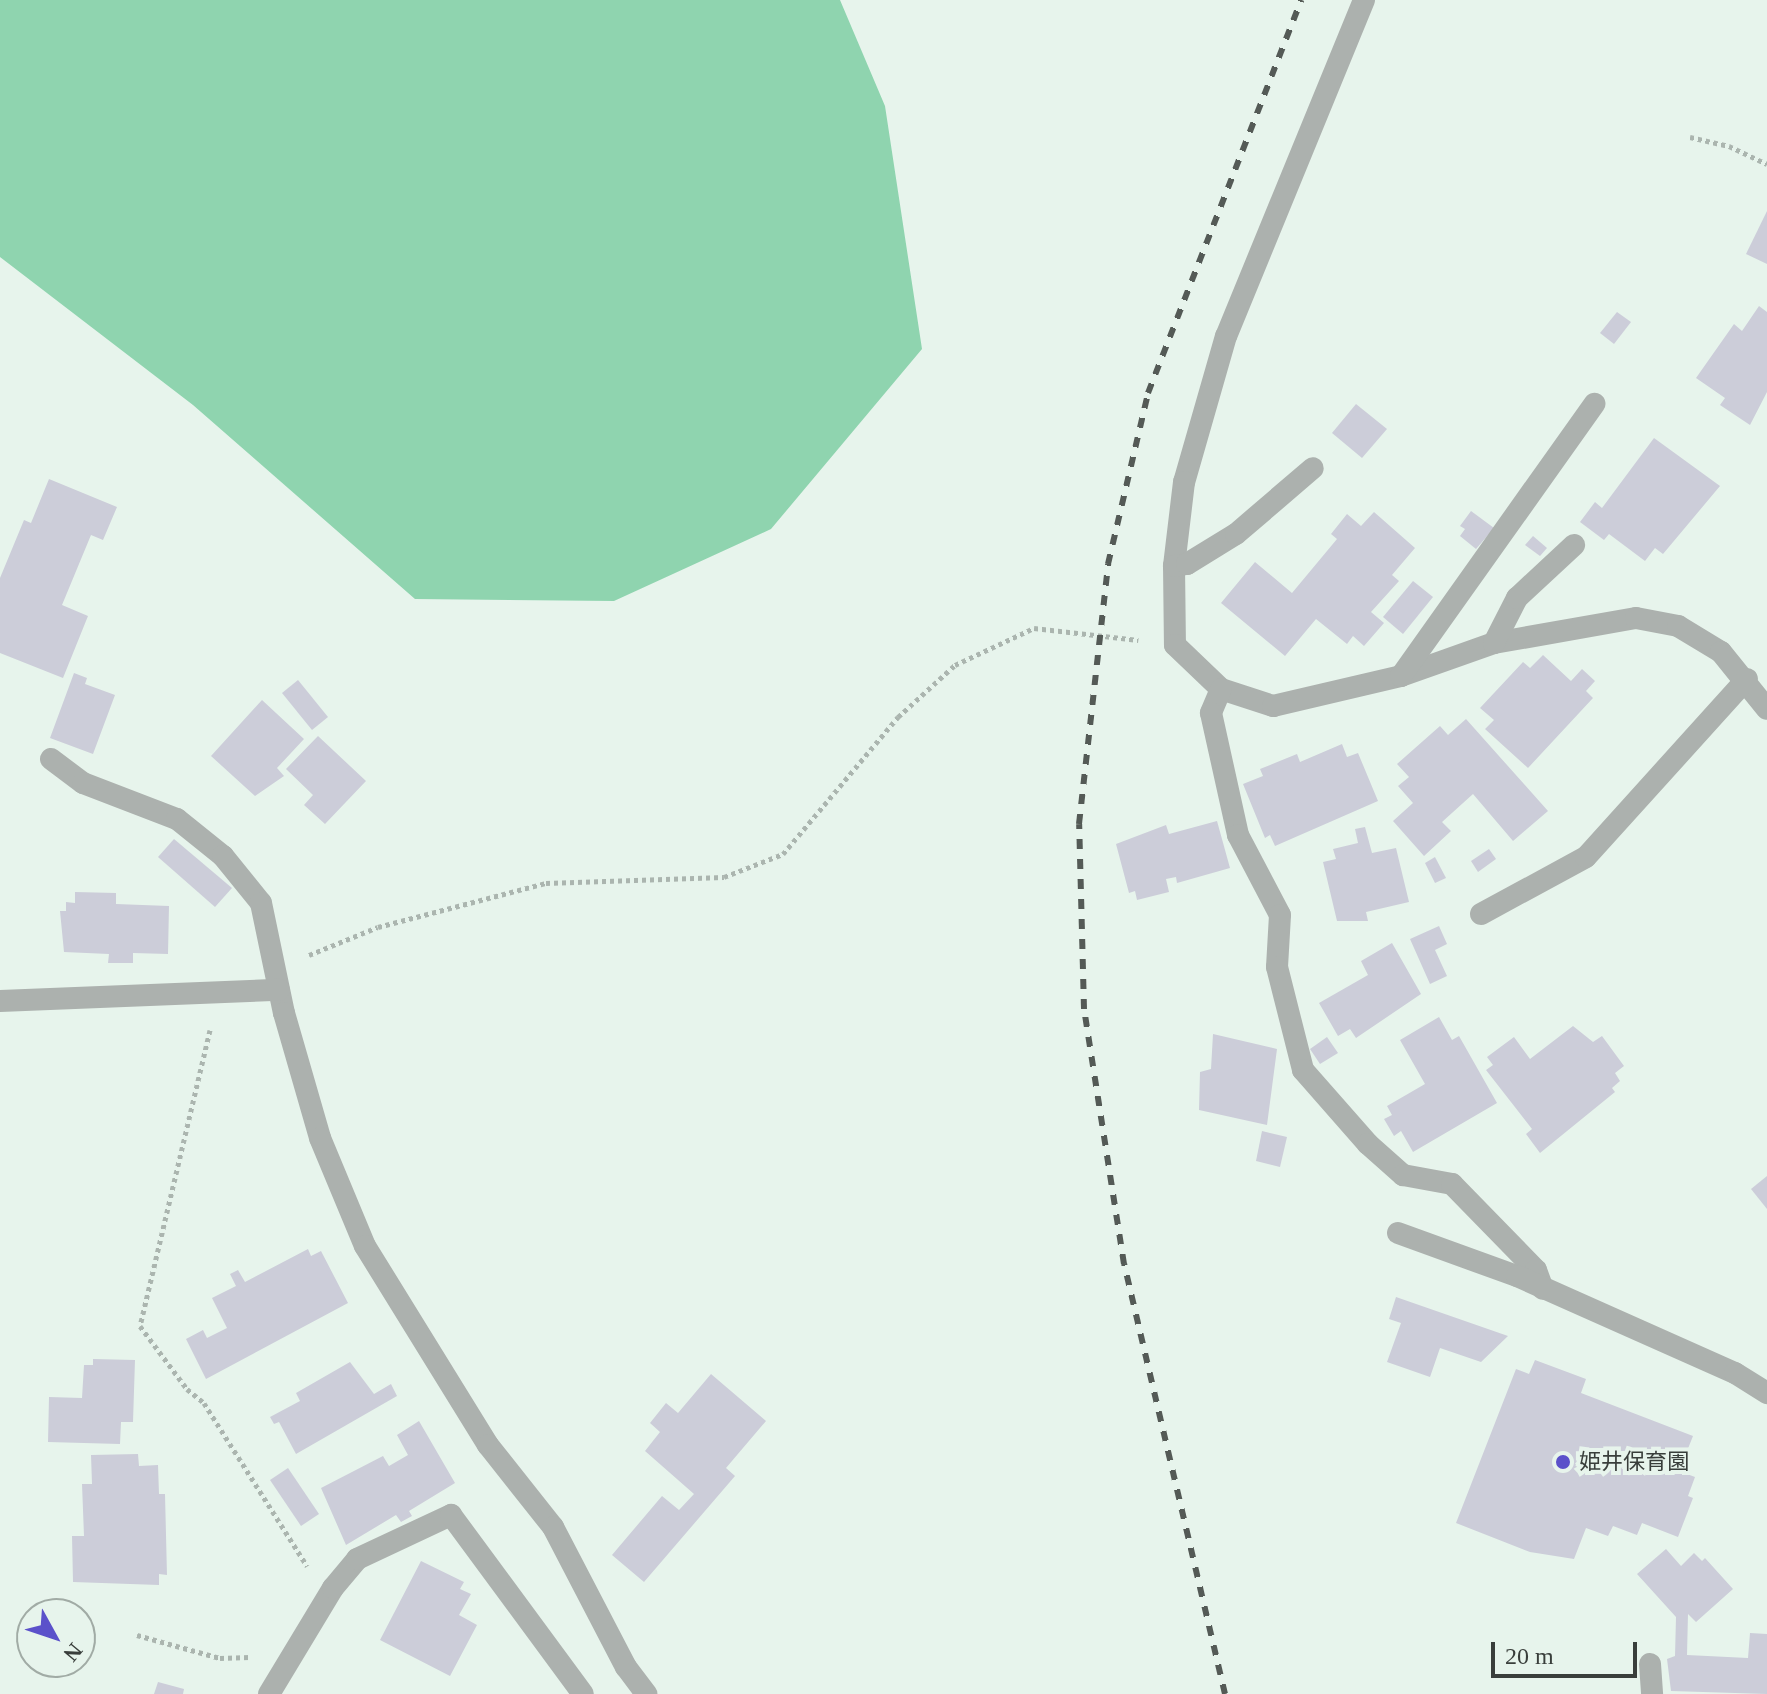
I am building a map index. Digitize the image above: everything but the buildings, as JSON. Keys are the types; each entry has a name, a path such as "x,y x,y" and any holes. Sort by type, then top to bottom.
{"street":[{"path":"1364,0 1226,336 1184,482 1174,566 1175,645 1221,689 1273,706 1401,676 1494,643 1636,618 1678,626 1721,652 1747,679 1767,709"},
{"path":"1401,676 1594,404"},
{"path":"1174,566 1187,564 1236,534 1313,468"},
{"path":"1494,643 1517,598 1574,545"},
{"path":"1481,914 1586,857 1747,679"},
{"path":"1221,689 1211,713 1238,835 1280,915 1277,967 1303,1070 1357,1133 1403,1175 1452,1184 1536,1270 1543,1289"},
{"path":"51,759 83,783 177,819 223,856 261,903 279,990 320,1138 365,1246 488,1445 553,1527 626,1667 646,1694"},
{"path":"0,1002 279,990"},
{"path":"1398,1233 1543,1289 1735,1373 1767,1393"},
{"path":"269,1694 333,1588 357,1559 451,1515 583,1694"},
{"path":"1650,1664 1652,1694"}],"path":[{"path":"1690,137 1729,146 1767,164"},
{"path":"279,990 300,959 378,927 546,883 724,877 783,854 898,717 955,665 1034,628 1175,645"},
{"path":"219,994 140,1326 187,1389 204,1403 307,1567 333,1588"},
{"path":"137,1635 220,1658 291,1655"}],"green space":[{"path":"0,0 840,0 885,106 922,349 771,529 614,601 415,599 193,405 0,257"}],"railway":[{"path":"1225,1694 1124,1264 1084,1009 1079,824 1108,564 1148,393 1301,0"}],"place":[{"name":"姫井保育園","path":"1563,1462"}]}
